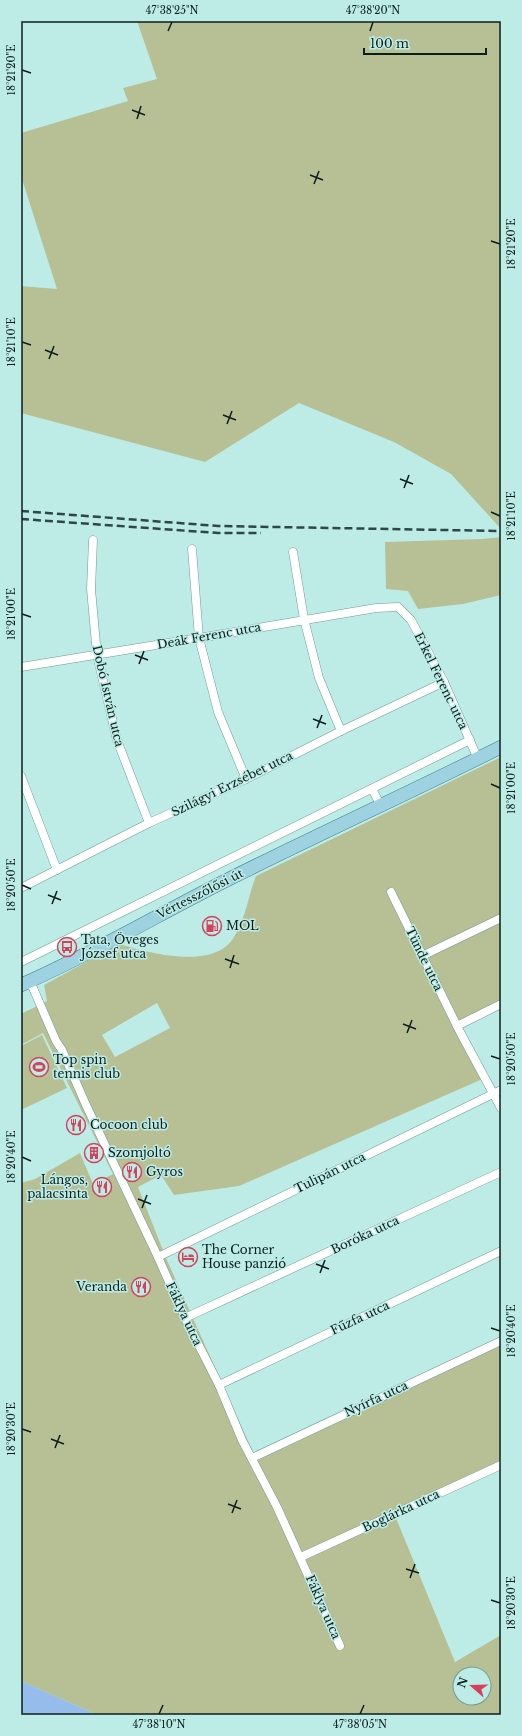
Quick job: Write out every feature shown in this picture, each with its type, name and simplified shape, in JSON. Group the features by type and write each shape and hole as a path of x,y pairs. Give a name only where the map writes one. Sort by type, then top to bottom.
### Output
{"main road":[{"name":"Vértesszőlősi út","path":"26,983 110,942 144,922 229,879 501,747"}],"street":[{"name":"Dobó István utca","path":"93,540 91,589 97,655 117,740 149,823"},
{"path":"192,549 199,638 218,712 246,779"},
{"path":"293,552 304,619 318,678 341,731"},
{"name":"Deák Ferenc utca","path":"21,667 304,619 376,608 398,607"},
{"name":"Erkel Ferenc utca","path":"398,607 411,620 444,682 478,759"},
{"name":"Szilágyi Erzsébet utca","path":"21,888 149,823 246,779 341,731 444,682"},
{"name":"Vértesszőlősi út","path":"21,962 470,740"},
{"path":"21,776 57,870"},
{"path":"372,789 381,806"},
{"name":"Tünde utca","path":"391,892 457,1026 498,1092 501,1108"},
{"path":"422,956 501,918"},
{"name":"Fáklya utca","path":"26,983 62,1050 185,1318 219,1385 252,1458 301,1558 340,1646"},
{"path":"457,1026 501,1004"},
{"name":"Tulipán utca","path":"158,1257 498,1092"},
{"name":"Boróka utca","path":"185,1318 501,1172"},
{"name":"Fűzfa utca","path":"219,1385 501,1251"},
{"name":"Nyírfa utca","path":"252,1458 501,1341"},
{"name":"Boglárka utca","path":"301,1558 501,1465"}],"green space":[{"path":"137,21 501,21 501,529 451,474 394,442 299,403 205,462 21,413 21,286 57,289 21,176 21,133 128,101 123,88 157,79"},
{"path":"501,537 501,595 463,604 418,609 408,591 386,589 385,542"},
{"path":"501,757 501,1002 459,1021 487,1077 239,1186 174,1195 161,1175 138,1187 166,1258 256,1459 501,1341 501,1469 396,1518 455,1662 501,1635 501,1715 97,1715 21,1681 21,1183 35,1179 80,1153 93,1184 113,1174 43,1033 21,1045 21,1014 47,1001 44,985 119,944 163,955 180,957 197,957 212,954 225,947 238,930 256,876","holes":["157,1003 170,1028 115,1057 102,1035"]},
{"name":"Top spin tennis club","path":"42,1035 67,1088 21,1110 21,1046"}],"water":[{"path":"21,1681 97,1715 21,1715"}],"railway":[{"path":"21,511 218,526 501,531"},
{"path":"21,519 218,533 261,533"}],"place":[{"name":"MOL","path":"212,926"},
{"name":"Tata, Öveges József utca","path":"67,947"},
{"name":"Top spin tennis club","path":"39,1067"},
{"name":"Cocoon club","path":"76,1125"},
{"name":"Szomjoltó","path":"94,1153"},
{"name":"Gyros","path":"132,1172"},
{"name":"Lángos, palacsinta","path":"102,1187"},
{"name":"The Corner House panzió","path":"188,1257"},
{"name":"Veranda","path":"141,1287"}]}
